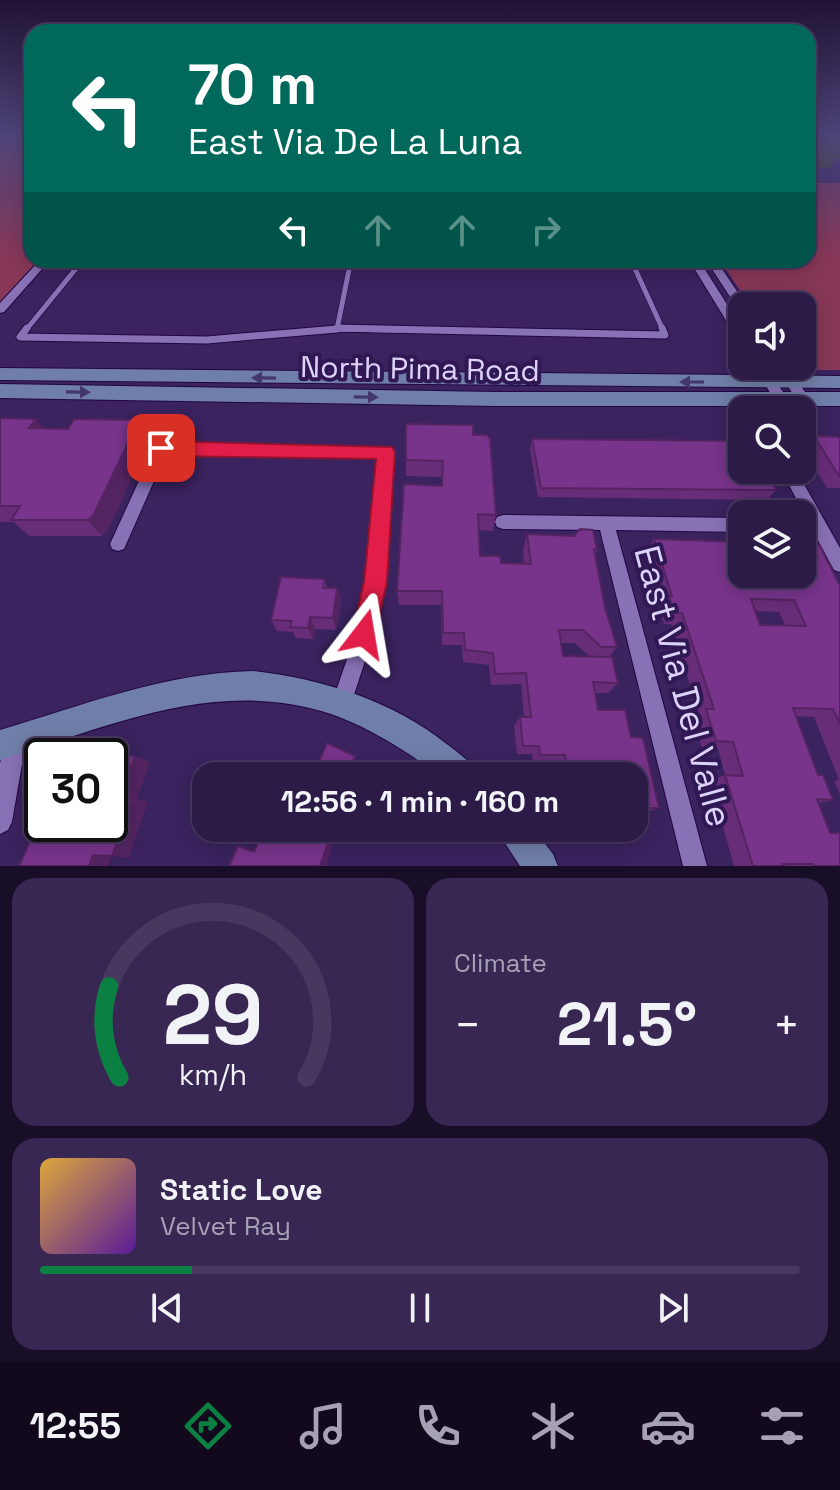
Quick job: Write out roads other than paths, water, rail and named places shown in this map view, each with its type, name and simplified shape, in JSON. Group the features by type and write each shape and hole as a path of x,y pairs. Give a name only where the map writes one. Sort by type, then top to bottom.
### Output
{"main road":[{"name":"North Pima Road","path":"0,374 728,379"},
{"name":"North Pima Road","path":"0,391 495,399 763,380"},
{"name":"North Pima Road","path":"778,380 803,399 840,399"},
{"name":"North Pima Road","path":"798,380 840,382"},
{"path":"8,743 150,699 214,686 256,685 292,690 342,703 402,729 446,762"},
{"path":"523,842 541,866"}],"street":[{"path":"0,310 38,268"},
{"path":"699,268 728,315"},
{"path":"716,268 732,292"},
{"path":"118,544 161,448 386,452 372,612 342,703"},
{"path":"503,522 728,525"},
{"name":"East Via Del Valle","path":"606,523 695,866"},
{"path":"816,534 840,564"},
{"path":"0,822 8,743"}],"lane":[{"path":"76,268 20,337 207,340 337,329 665,335 635,268"},
{"path":"337,329 349,268"}]}
